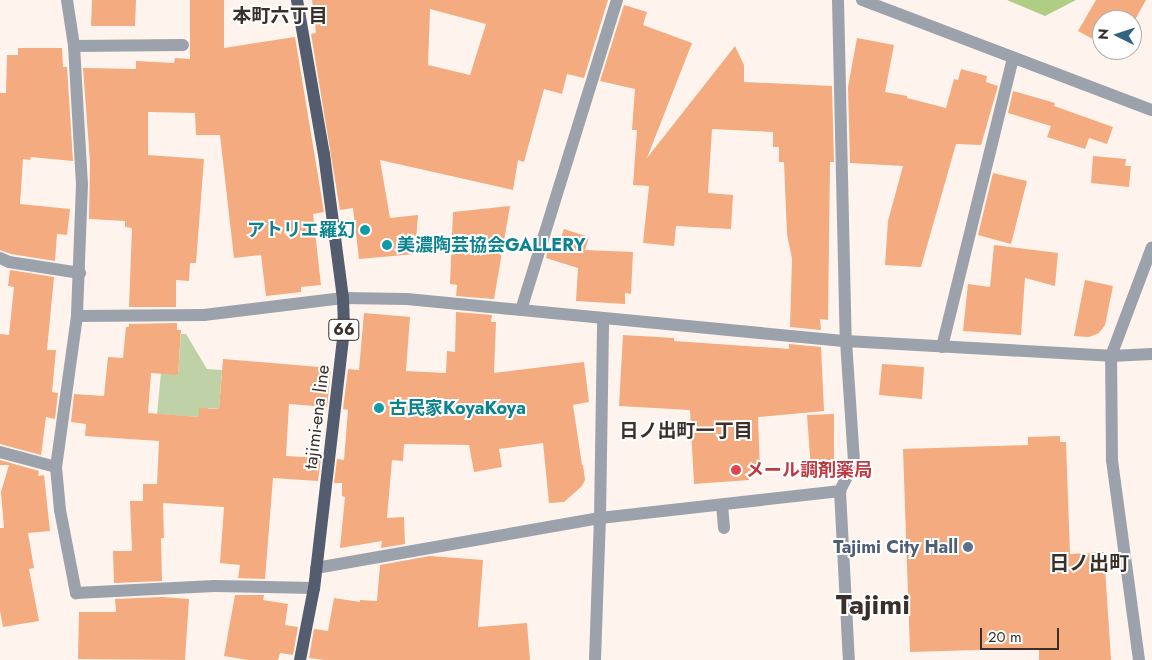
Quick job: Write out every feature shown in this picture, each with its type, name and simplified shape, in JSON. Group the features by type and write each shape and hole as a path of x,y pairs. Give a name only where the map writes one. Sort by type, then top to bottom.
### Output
{"main road":[{"name":"tajimi-ena line","path":"297,0 324,154 343,298 344,330 314,588 300,660"}],"street":[{"path":"67,0 74,46 82,184 80,273 77,316 56,467 60,510 76,593 214,586 314,588"},
{"path":"521,310 617,0"},
{"path":"838,0 846,341 854,463 840,491 849,660"},
{"path":"862,0 1152,110"},
{"path":"74,46 183,44"},
{"path":"942,347 1013,58"},
{"path":"1139,660 1112,461 1111,356 1152,246"},
{"path":"0,258 9,262 80,273"},
{"path":"77,316 204,315 343,298 407,300 846,341 1111,356 1152,354"},
{"path":"595,660 600,518 603,318"},
{"path":"0,452 56,467"},
{"path":"316,568 600,518 840,491"},
{"path":"722,505 724,528"}],"green space":[{"path":"1007,0 1076,0 1045,16"},
{"path":"181,334 186,334 207,369 222,370 219,409 208,408 207,413 199,413 199,417 157,414 161,373 178,374"}],"building":[{"path":"92,0 136,0 135,26 91,26"},
{"path":"190,0 224,0 224,48 295,37 324,212 313,214 321,285 301,287 301,292 266,296 261,255 234,258 220,135 196,135 195,113 148,112 148,155 204,159 196,263 190,263 189,281 176,280 176,307 129,307 132,228 125,227 125,221 89,219 90,162 83,68 136,69 136,61 174,63 175,58 190,59"},
{"path":"312,0 608,0 584,78 567,74 562,94 544,89 524,162 518,160 513,190 380,160 390,218 418,215 415,254 359,259 353,208 340,210 311,34 316,33","holes":["430,9 486,24 470,75 428,65"]},
{"path":"1096,0 1146,0 1140,10 1092,10 1092,39 1078,31"},
{"path":"624,5 647,12 643,25 692,43 647,158 735,46 744,65 744,82 832,86 834,162 830,162 828,320 820,319 821,330 790,327 792,259 787,234 784,162 779,162 779,147 773,147 773,132 712,129 708,193 733,195 731,229 676,226 674,246 643,243 649,186 633,185 637,130 632,130 635,89 600,81"},
{"path":"857,38 894,45 885,92 907,96 907,98 946,108 954,79 958,80 961,69 987,76 986,82 998,86 981,145 956,144 921,267 885,265 888,221 903,166 850,163 848,87"},
{"path":"18,48 62,48 63,67 67,67 73,161 31,157 30,160 23,159 20,204 70,209 67,235 57,234 55,261 11,254 0,250 0,93 6,93 7,55 18,55"},
{"path":"1013,91 1055,103 1054,106 1113,127 1107,144 1089,138 1085,149 1047,137 1051,126 1008,113"},
{"path":"1093,156 1126,159 1125,166 1131,166 1129,187 1091,183"},
{"path":"993,173 1027,181 1011,244 978,235"},
{"path":"510,206 494,299 456,296 457,285 450,284 453,212"},
{"path":"564,229 589,237 585,250 633,252 631,294 625,293 625,304 576,301 578,268 546,258 548,249 557,249"},
{"path":"994,245 1058,253 1055,286 1025,278 1021,335 963,331 968,284 990,287"},
{"path":"10,270 54,277 47,350 56,350 52,392 58,393 55,419 46,417 41,455 0,444 0,334 9,335 14,287 8,286"},
{"path":"1085,280 1113,286 1105,325 1099,333 1089,337 1074,336"},
{"path":"456,312 492,315 491,322 496,322 494,373 584,362 589,402 573,405 585,480 582,486 564,502 549,503 543,443 499,449 502,467 474,472 469,445 404,444 403,461 392,460 387,518 404,517 405,544 381,548 382,541 340,548 345,497 342,496 342,483 334,483 337,459 344,460 348,410 343,409 348,369 359,370 364,313 410,317 406,371 446,373 447,351 455,352"},
{"path":"177,323 177,330 181,330 178,375 151,373 148,413 199,417 199,408 219,409 223,359 331,368 327,407 289,404 286,456 321,458 318,481 273,478 265,579 238,578 240,565 220,563 224,507 163,503 164,538 161,538 162,581 114,583 113,551 132,551 130,501 143,501 143,484 157,484 159,441 85,436 86,424 71,422 74,394 104,396 108,357 123,358 126,327 129,327 129,324"},
{"path":"623,335 674,338 674,341 789,349 789,344 821,347 824,411 758,417 760,470 748,471 749,480 694,484 690,410 619,406"},
{"path":"882,364 924,367 922,399 879,395"},
{"path":"834,414 834,461 826,470 811,470 807,415"},
{"path":"1060,436 1060,442 1066,442 1070,554 1104,552 1111,660 1039,660 1039,648 910,652 903,449 1028,445 1028,437"},
{"path":"0,460 39,471 38,476 44,475 50,531 28,533 34,568 29,569 39,621 3,627 0,611 0,528 4,528 1,492 9,465 0,465"},
{"path":"430,556 483,560 478,627 527,623 530,660 325,660 309,658 314,629 328,631 334,598 360,602 360,600 377,601 380,565"},
{"path":"235,595 264,595 263,600 288,604 285,625 298,627 293,655 280,653 278,660 248,660 224,656"},
{"path":"162,597 189,599 185,660 78,659 79,612 116,612 115,599"}],"place":[{"name":"アトリエ羅幻","path":"365,230"},
{"name":"美濃陶芸協会GALLERY","path":"387,245"},
{"name":"古民家KoyaKoya","path":"379,408"},
{"name":"メール調剤薬局","path":"736,470"},
{"name":"Tajimi City Hall","path":"968,547"}],"district":[{"name":"本町六丁目","path":"280,16"},
{"name":"日ノ出町一丁目","path":"686,431"},
{"name":"日ノ出町","path":"1089,563"},
{"name":"Tajimi","path":"873,605"}]}
